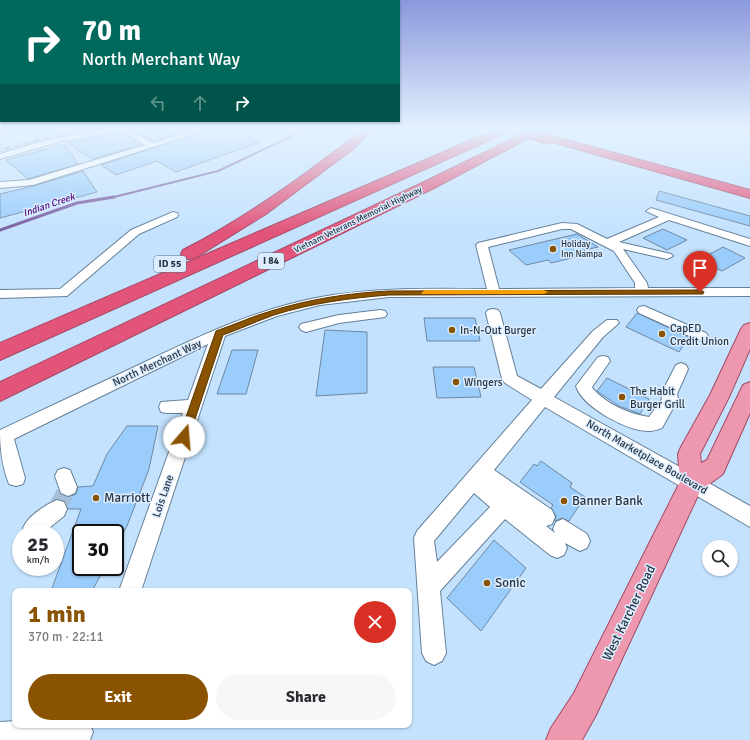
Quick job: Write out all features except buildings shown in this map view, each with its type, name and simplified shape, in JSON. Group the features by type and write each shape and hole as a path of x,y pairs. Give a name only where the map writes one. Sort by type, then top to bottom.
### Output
{"highway":[{"name":"ID 55","path":"0,348 164,268 227,234 281,199 326,164"},
{"path":"281,199 330,164"},
{"name":"Vietnam Veterans Memorial Highway","path":"0,352 428,164"},
{"name":"Vietnam Veterans Memorial Highway","path":"0,392 427,186 477,164"},
{"path":"648,164 750,194"}],"main road":[{"path":"750,329 719,397 689,454 692,483 715,468 750,390"},
{"name":"West Karcher Road","path":"563,740 585,704 692,483"}],"street":[{"path":"0,185 30,183 92,164"},
{"path":"651,211 667,217 681,217 750,243"},
{"path":"0,294 63,293 135,232 173,216"},
{"path":"609,244 667,217"},
{"path":"494,292 482,248 484,244 566,225 581,229 609,244 629,246 667,256"},
{"path":"609,244 609,249 631,283 642,289"},
{"name":"North Merchant Way","path":"2,437 219,333 273,313 320,301 352,296 389,293 642,289 750,292"},
{"path":"352,296 357,317"},
{"path":"644,310 702,336"},
{"name":"North Marketplace Boulevard","path":"494,313 510,379 750,517"},
{"path":"306,327 380,314"},
{"path":"434,653 424,538 598,334 612,323"},
{"name":"Lois Lane","path":"131,588 219,333"},
{"path":"603,361 583,389 592,399 628,419 647,426 652,425 670,399 669,394 681,369"},
{"path":"167,407 194,406"},
{"path":"2,437 16,478"},
{"path":"477,476 504,506 560,539 580,541"},
{"path":"477,476 544,517"},
{"path":"428,587 504,506"},
{"path":"38,524 57,509"},
{"path":"0,735 80,732"}],"waterway":[{"name":"Indian Creek","path":"114,197 218,171 234,164"},
{"name":"Indian Creek","path":"0,230 77,203 114,197"},
{"name":"Indian Creek","path":"110,198 114,197"}],"tunnel":[{"path":"57,509 68,487"}],"slow traffic":[{"path":"425,293 544,292"}],"place":[{"name":"Holiday Inn Nampa","path":"553,249"},
{"name":"In-N-Out Burger","path":"452,330"},
{"name":"CapED Credit Union","path":"662,334"},
{"name":"Wingers","path":"456,382"},
{"name":"The Habit Burger Grill","path":"622,397"},
{"name":"Marriott","path":"96,498"},
{"name":"Banner Bank","path":"564,501"},
{"name":"Sonic","path":"487,583"}],"route":[{"path":"184,437 219,333 273,313 320,301 352,296 389,293 700,292"}]}
